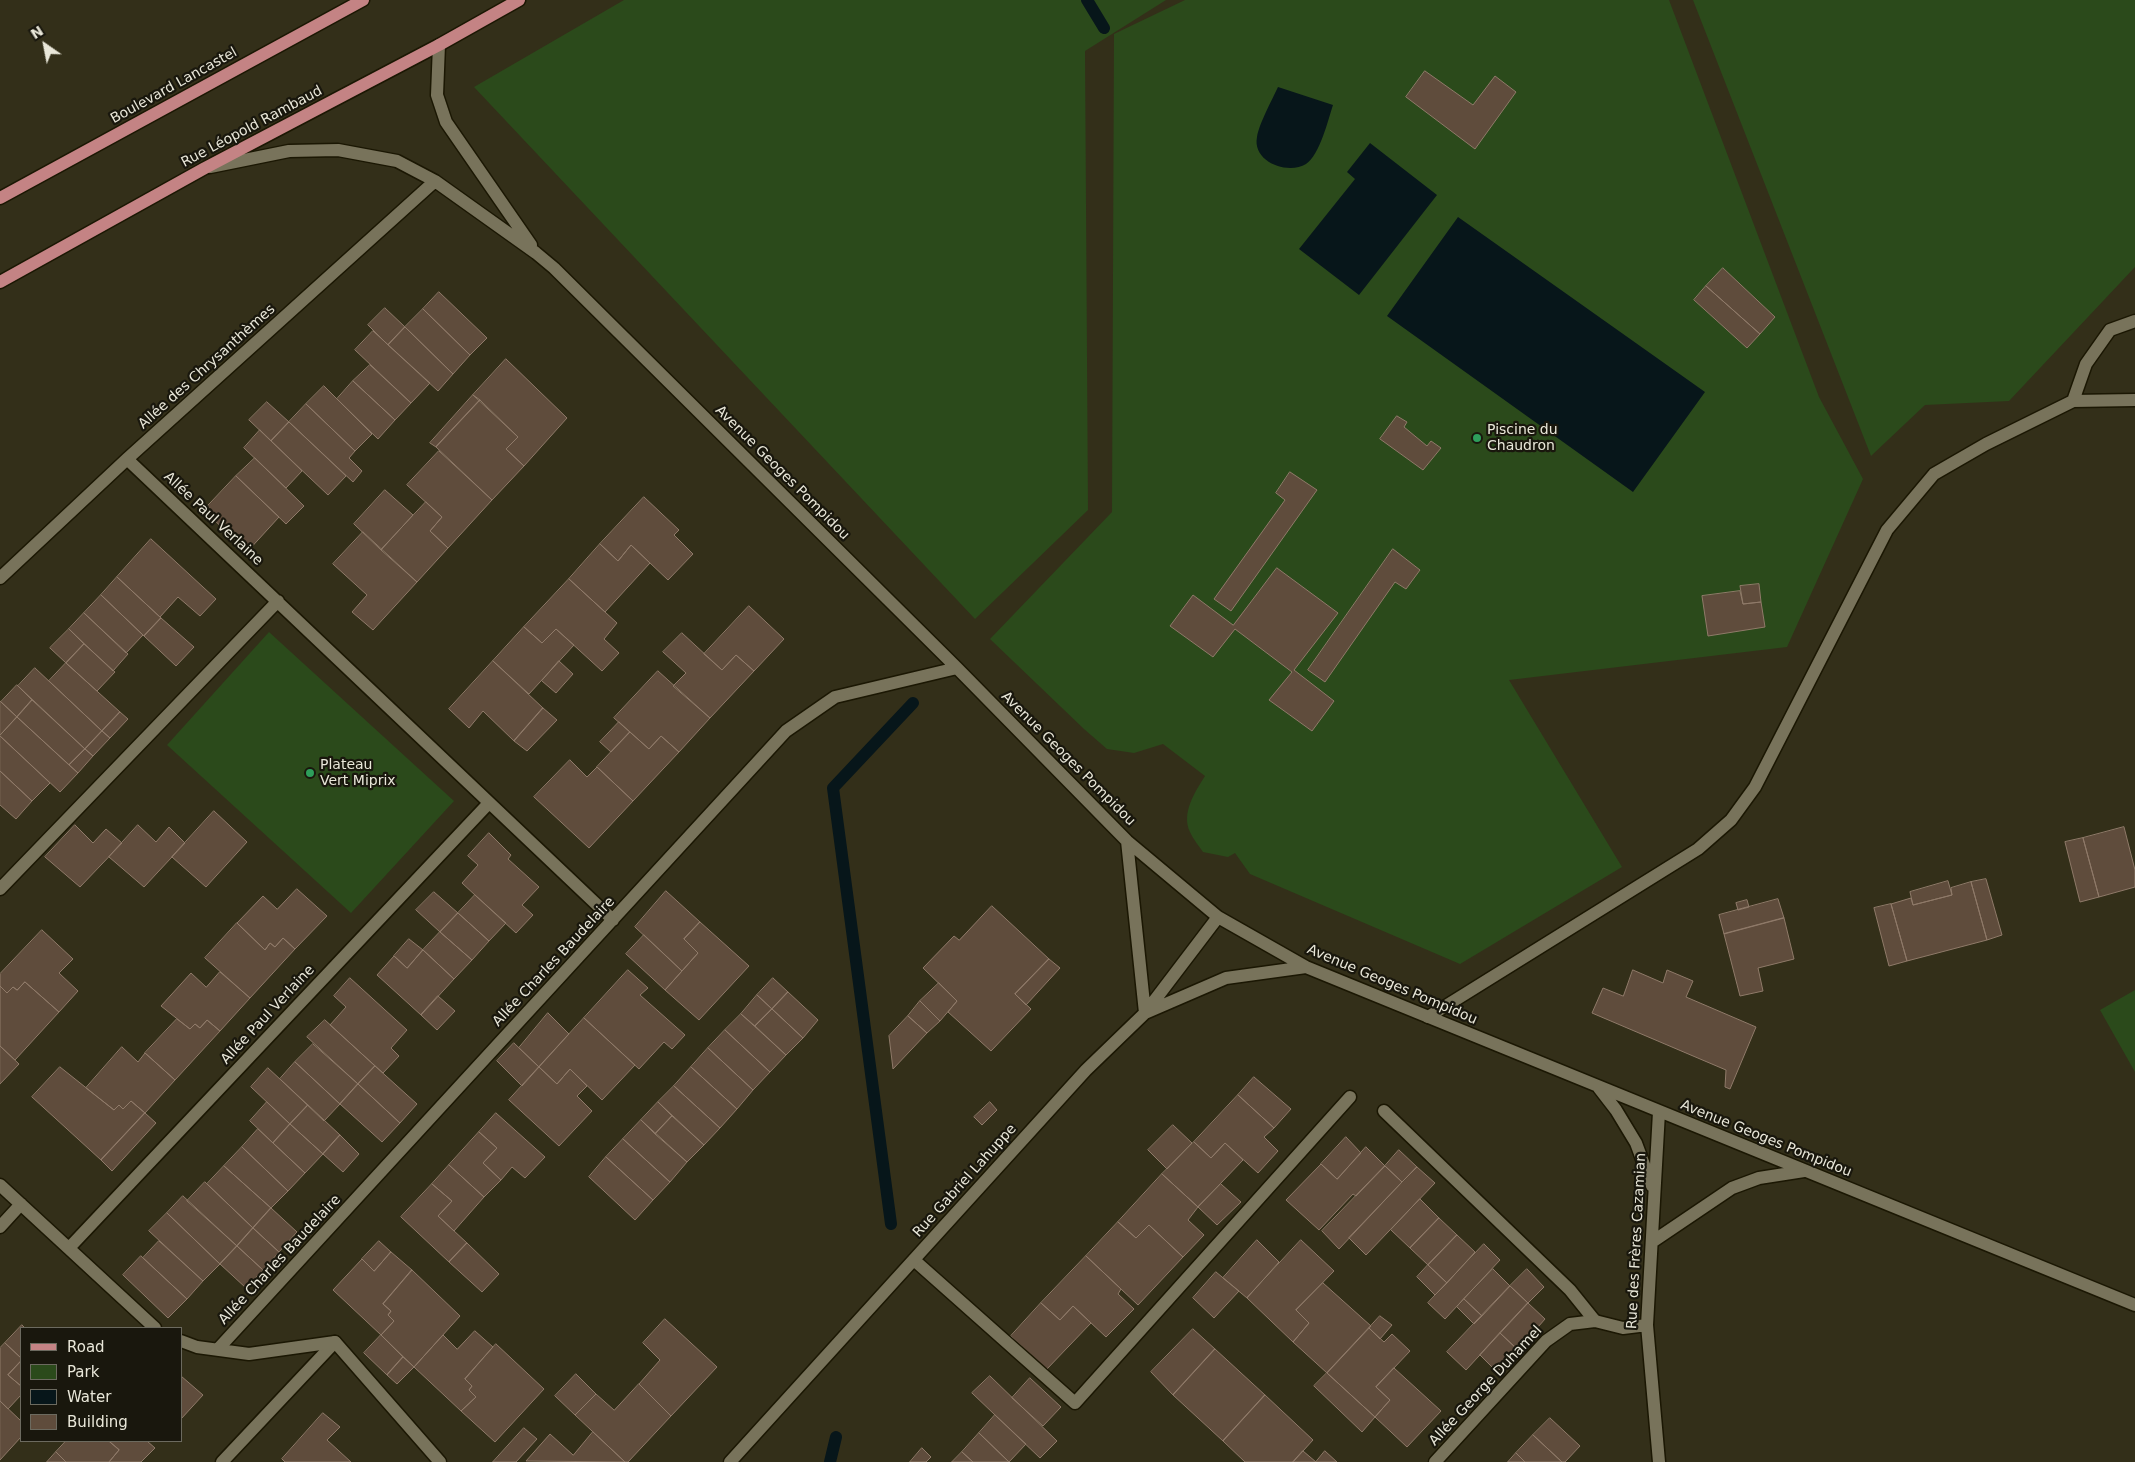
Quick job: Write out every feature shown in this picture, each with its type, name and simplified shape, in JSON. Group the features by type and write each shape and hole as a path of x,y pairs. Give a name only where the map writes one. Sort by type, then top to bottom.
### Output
{"main road":[{"name":"Boulevard Lancastel","path":"0,198 363,0"},
{"name":"Rue Léopold Rambaud","path":"0,282 205,168 439,45 519,0"}],"street":[{"name":"Avenue Geoges Pompidou","path":"439,45 437,95 446,122 536,253"},
{"name":"Avenue Geoges Pompidou","path":"205,168 289,151 338,150 397,161 436,181 536,253 561,275 957,668 1127,840 1218,917 1306,967 2135,1305"},
{"name":"Allée des Chrysanthèmes","path":"0,578 127,459 436,181"},
{"path":"2073,402 2086,364 2110,330 2135,321"},
{"path":"1428,1017 1698,850 1731,820 1755,787 1887,530 1934,474 1986,444 2073,402 2135,400"},
{"name":"Allée Paul Verlaine","path":"127,459 613,920"},
{"path":"0,889 278,601"},
{"name":"Allée Charles Baudelaire","path":"218,1349 786,731 835,697 957,668"},
{"name":"Allée Paul Verlaine","path":"69,1248 489,803"},
{"path":"1127,840 1145,1013 1226,978 1306,967"},
{"name":"Rue Gabriel Lahuppe","path":"730,1462 1086,1070 1145,1013 1218,917"},
{"path":"1598,1086 1636,1142 1654,1191"},
{"path":"914,1260 1075,1403 1350,1097"},
{"path":"1384,1111 1570,1290 1595,1321"},
{"name":"Rue des Frères Cazamian","path":"1659,1112 1646,1325 1659,1462"},
{"path":"1652,1242 1732,1188 1759,1178 1805,1170"},
{"path":"0,1184 153,1327"},
{"path":"0,1226 21,1204"},
{"name":"Allée George Duhamel","path":"1435,1462 1546,1342 1570,1324 1595,1321 1623,1328 1646,1325"},
{"path":"182,1341 197,1347 249,1354 335,1342"},
{"path":"222,1462 335,1342"},
{"path":"335,1342 440,1462"}],"green space":[{"path":"624,0 1166,0 1085,51 1088,510 975,619 474,87"},
{"name":"Piscine du Chaudron","path":"1185,0 1669,0 1819,397 1863,479 1787,647 1509,680 1622,867 1460,964 1250,874 1235,853 1228,857 1203,852 1190,832 1187,817 1190,803 1205,776 1163,744 1134,753 1107,749 990,639 1112,512 1114,34"},
{"path":"1693,0 2135,0 2135,267 2009,401 1925,405 1871,456"},
{"name":"Plateau Vert Miprix","path":"269,632 454,801 351,913 167,745"},
{"path":"2135,990 2135,1072 2100,1010"}],"water":[{"path":"1278,87 1333,105 1323,137 1315,153 1306,164 1299,167 1281,167 1273,164 1260,153 1257,146 1260,126"},
{"path":"1370,143 1437,195 1359,295 1299,249 1355,179 1347,172"},
{"name":"Piscine du Chaudron","path":"1458,217 1705,392 1633,492 1387,316"}],"building":[{"path":"1425,71 1473,105 1495,76 1516,92 1475,149 1406,97"},
{"path":"1723,268 1775,317 1760,334 1706,286"},
{"path":"1706,286 1760,334 1747,348 1694,300"},
{"path":"439,292 487,338 470,355 423,309"},
{"path":"385,308 405,327 388,345 368,325"},
{"path":"423,309 470,355 453,374 405,327"},
{"path":"405,327 453,374 438,391 388,345"},
{"path":"373,331 430,383 411,403 355,350"},
{"path":"506,359 567,418 524,466 506,449 518,437 473,395"},
{"path":"370,365 411,403 395,420 353,381"},
{"path":"353,381 395,420 378,439 337,399"},
{"path":"324,386 372,434 355,451 306,404"},
{"path":"473,395 480,400 436,447 430,443"},
{"path":"480,400 518,437 506,449 524,466 492,500 436,447"},
{"path":"267,402 289,422 271,441 249,420"},
{"path":"306,404 355,451 349,458 362,471 353,482 289,422"},
{"path":"1397,416 1407,422 1404,427 1427,446 1431,441 1441,448 1423,470 1380,439"},
{"path":"289,422 346,476 328,495 271,441"},
{"path":"260,430 302,471 286,488 244,448"},
{"path":"439,451 492,500 448,548 430,531 442,517 407,485"},
{"path":"255,458 304,506 286,524 236,476"},
{"path":"1290,472 1317,490 1231,611 1214,599 1285,500 1276,493"},
{"path":"236,476 279,517 247,552 204,510"},
{"path":"385,490 413,515 381,550 354,524"},
{"path":"644,497 679,530 674,535 693,554 668,580 631,545 618,561 600,544"},
{"path":"426,502 442,517 430,531 448,548 417,582 381,550"},
{"path":"363,532 417,582 373,630 352,612 367,595 333,564"},
{"path":"151,539 216,599 200,616 178,597 160,617 117,577"},
{"path":"600,544 618,561 631,545 650,563 605,612 569,579"},
{"path":"1393,549 1420,570 1406,589 1395,582 1325,682 1308,670"},
{"path":"1277,568 1338,613 1294,670 1334,701 1312,731 1269,700 1292,672 1235,629 1213,657 1170,626 1193,595 1233,625"},
{"path":"117,577 161,618 144,636 101,595"},
{"path":"569,579 617,623 604,639 619,653 602,671 556,629 542,643 524,627"},
{"path":"1759,584 1761,602 1743,604 1740,586"},
{"path":"1740,591 1743,604 1761,602 1765,627 1708,636 1702,596"},
{"path":"101,595 143,635 126,653 84,613"},
{"path":"749,606 784,639 754,671 736,655 722,670 704,654"},
{"path":"84,613 128,654 113,671 69,629"},
{"path":"161,618 194,647 176,666 144,636"},
{"path":"524,627 542,643 556,629 574,645 529,694 493,661"},
{"path":"69,629 84,644 66,663 50,648"},
{"path":"682,633 722,670 736,655 754,671 710,718 673,686 686,673 663,652"},
{"path":"84,644 115,672 97,691 66,663"},
{"path":"493,661 543,708 514,741 483,711 469,728 449,709"},
{"path":"559,661 573,674 556,693 542,681"},
{"path":"66,663 120,712 102,731 49,681"},
{"path":"35,668 102,731 85,749 18,686"},
{"path":"658,671 710,718 679,752 661,736 649,749 614,718"},
{"path":"17,685 32,700 17,717 1,702"},
{"path":"32,700 85,749 69,765 17,717"},
{"path":"0,701 17,717 0,735"},
{"path":"543,708 557,720 527,751 514,741"},
{"path":"120,712 128,719 110,738 102,731"},
{"path":"17,717 78,773 60,792 0,736"},
{"path":"619,722 630,732 611,752 600,742"},
{"path":"102,731 110,738 93,756 85,749"},
{"path":"630,732 649,749 661,736 679,752 633,801 597,767"},
{"path":"0,736 50,783 32,801 0,771"},
{"path":"85,749 93,756 78,773 69,765"},
{"path":"570,760 587,777 597,767 633,801 589,848 534,797"},
{"path":"0,771 32,801 16,819 0,805"},
{"path":"214,811 247,842 206,887 172,857"},
{"path":"75,825 93,843 106,829 122,843 80,887 45,857"},
{"path":"138,825 156,842 169,827 185,843 144,887 109,857"},
{"path":"2124,827 2135,870 2135,887 2099,897 2083,838"},
{"path":"489,833 511,855 508,859 539,887 522,905 533,915 516,933 462,883 478,865 468,856"},
{"path":"2083,838 2099,897 2080,902 2065,842"},
{"path":"1986,879 2002,935 1987,940 1971,882"},
{"path":"1948,881 1952,895 1913,905 1910,892"},
{"path":"1971,882 1987,940 1907,961 1891,904 1911,898 1913,905 1952,895 1951,888"},
{"path":"297,889 327,916 295,949 283,938 275,947 270,943 265,950 237,923 263,896 277,909"},
{"path":"666,891 700,922 684,939 698,953 682,971 635,927"},
{"path":"434,892 458,913 440,932 416,910"},
{"path":"475,895 506,923 489,941 458,913"},
{"path":"1778,899 1784,918 1724,934 1719,915"},
{"path":"1747,900 1749,907 1738,910 1736,903"},
{"path":"1891,904 1907,961 1889,966 1874,908"},
{"path":"992,906 1049,959 1015,994 1031,1009 991,1051 948,1012 957,1001 923,968 954,936 959,940"},
{"path":"458,913 489,941 472,960 440,932"},
{"path":"1784,918 1794,959 1758,968 1763,991 1740,996 1724,934"},
{"path":"700,922 749,966 699,1020 665,990 698,953 684,939"},
{"path":"237,923 265,950 270,943 275,947 283,938 295,949 250,998 205,958"},
{"path":"42,930 73,959 59,973 78,991 59,1012 25,982 17,990 13,987 7,993 0,986 0,974"},
{"path":"440,932 472,960 454,979 423,950"},
{"path":"644,935 682,971 665,990 626,954"},
{"path":"409,939 423,950 407,968 394,956"},
{"path":"423,950 454,979 421,1015 377,975 394,956 407,968"},
{"path":"1049,959 1060,968 1026,1005 1015,994"},
{"path":"628,970 648,988 640,995 685,1035 672,1049 664,1042 639,1069 584,1018"},
{"path":"1633,970 1663,983 1667,970 1693,981 1686,997 1756,1027 1730,1089 1725,1087 1726,1070 1592,1013 1603,988 1623,996"},
{"path":"220,972 250,998 220,1031 207,1020 200,1028 195,1024 190,1029 161,1006 191,973 206,987"},
{"path":"350,978 407,1030 391,1048 399,1056 383,1073 330,1025 346,1007 334,996"},
{"path":"773,978 788,992 772,1009 757,995"},
{"path":"25,982 59,1012 15,1060 0,1046 0,986 7,993 13,987 17,990"},
{"path":"939,983 957,1001 940,1021 920,1001"},
{"path":"788,992 818,1020 803,1038 772,1009"},
{"path":"757,995 772,1009 755,1026 741,1014"},
{"path":"438,996 455,1011 437,1030 421,1015"},
{"path":"920,1001 940,1021 927,1033 908,1016"},
{"path":"772,1009 803,1038 786,1055 755,1026"},
{"path":"548,1013 569,1034 539,1067 519,1048"},
{"path":"741,1014 786,1055 770,1072 725,1030"},
{"path":"908,1016 927,1033 893,1069 889,1036"},
{"path":"584,1018 635,1065 602,1100 570,1069 557,1084 539,1067"},
{"path":"177,1019 190,1029 195,1024 200,1028 207,1020 220,1031 175,1080 145,1053"},
{"path":"325,1020 375,1066 358,1084 307,1037"},
{"path":"725,1030 770,1072 753,1090 708,1048"},
{"path":"514,1043 539,1067 522,1086 497,1061"},
{"path":"313,1044 358,1084 340,1104 295,1062"},
{"path":"0,1046 19,1064 0,1084"},
{"path":"122,1047 138,1062 145,1053 175,1080 145,1113 131,1101 123,1109 119,1105 114,1110 86,1088"},
{"path":"708,1048 753,1090 737,1109 691,1067"},
{"path":"295,1062 340,1104 324,1121 280,1079"},
{"path":"375,1066 417,1104 400,1123 358,1084"},
{"path":"60,1067 114,1110 119,1105 123,1109 131,1101 145,1113 101,1160 32,1097"},
{"path":"539,1067 557,1084 570,1069 587,1086 577,1096 592,1111 559,1146 509,1100"},
{"path":"691,1067 737,1109 720,1128 674,1086"},
{"path":"268,1068 308,1105 290,1124 251,1087"},
{"path":"1254,1077 1291,1109 1274,1128 1238,1095"},
{"path":"358,1084 400,1123 382,1142 340,1104"},
{"path":"674,1086 720,1128 704,1145 658,1102"},
{"path":"1238,1095 1274,1128 1264,1137 1278,1151 1258,1173 1225,1143 1211,1158 1194,1142"},
{"path":"267,1102 290,1124 273,1143 250,1121"},
{"path":"658,1102 672,1116 655,1134 641,1120"},
{"path":"990,1102 997,1110 982,1125 974,1117"},
{"path":"308,1105 340,1135 323,1154 290,1124"},
{"path":"145,1113 156,1123 112,1171 101,1160"},
{"path":"496,1113 545,1157 525,1178 512,1167 501,1180 483,1163 497,1148 479,1132"},
{"path":"672,1116 704,1145 687,1162 655,1134"},
{"path":"641,1120 687,1162 670,1182 623,1139"},
{"path":"290,1124 323,1154 305,1173 273,1143"},
{"path":"1173,1125 1192,1143 1167,1169 1148,1150"},
{"path":"258,1129 305,1173 288,1191 242,1147"},
{"path":"479,1132 497,1148 483,1163 501,1180 484,1197 449,1165"},
{"path":"340,1135 359,1154 343,1172 323,1154"},
{"path":"1346,1137 1361,1153 1337,1179 1321,1164"},
{"path":"623,1139 670,1182 653,1200 606,1157"},
{"path":"1194,1142 1211,1158 1225,1143 1243,1160 1198,1207 1162,1174"},
{"path":"242,1147 288,1191 271,1208 224,1166"},
{"path":"1366,1147 1385,1166 1356,1196 1353,1194 1319,1230 1286,1200 1321,1164 1337,1179"},
{"path":"1399,1150 1417,1167 1402,1182 1385,1166"},
{"path":"606,1157 653,1200 635,1220 589,1177"},
{"path":"449,1165 484,1197 454,1231 438,1216 452,1201 432,1184"},
{"path":"224,1166 271,1208 253,1228 207,1184"},
{"path":"1385,1166 1402,1182 1339,1249 1322,1231"},
{"path":"1417,1167 1435,1183 1366,1255 1349,1238"},
{"path":"1162,1174 1198,1207 1188,1220 1204,1235 1183,1257 1149,1225 1136,1238 1118,1222"},
{"path":"205,1182 253,1228 237,1246 187,1201"},
{"path":"432,1184 452,1201 438,1216 467,1243 449,1262 401,1217"},
{"path":"1221,1184 1241,1202 1217,1225 1198,1207"},
{"path":"183,1196 237,1246 220,1264 167,1213"},
{"path":"1420,1199 1439,1218 1410,1248 1391,1230"},
{"path":"271,1208 297,1232 279,1252 253,1228"},
{"path":"167,1213 220,1264 203,1281 149,1231"},
{"path":"1439,1218 1457,1235 1428,1265 1410,1248"},
{"path":"1118,1222 1136,1238 1149,1225 1183,1257 1138,1305 1086,1256"},
{"path":"253,1228 279,1252 263,1270 237,1246"},
{"path":"1457,1235 1475,1252 1447,1283 1428,1265"},
{"path":"1257,1240 1279,1262 1247,1298 1223,1278"},
{"path":"1301,1240 1334,1271 1296,1310 1309,1323 1293,1342 1247,1298"},
{"path":"159,1241 203,1281 187,1299 143,1258"},
{"path":"379,1241 391,1252 374,1271 362,1259"},
{"path":"467,1243 499,1274 482,1292 449,1262"},
{"path":"1484,1244 1500,1260 1445,1319 1428,1303"},
{"path":"237,1246 263,1270 246,1288 220,1264"},
{"path":"391,1252 412,1270 383,1304 391,1311 388,1315 394,1321 381,1335 333,1290 362,1259 374,1271"},
{"path":"141,1256 187,1299 168,1318 123,1275"},
{"path":"1086,1256 1121,1289 1118,1294 1134,1309 1106,1337 1073,1306 1060,1320 1041,1303"},
{"path":"1428,1265 1447,1283 1435,1295 1417,1277"},
{"path":"1493,1269 1510,1286 1482,1316 1464,1299"},
{"path":"1527,1269 1544,1287 1528,1303 1510,1286"},
{"path":"412,1270 460,1316 414,1367 381,1335 394,1321 388,1315 391,1311 383,1304"},
{"path":"1216,1272 1239,1291 1214,1318 1193,1298"},
{"path":"1323,1283 1371,1326 1327,1373 1293,1342 1309,1323 1296,1310"},
{"path":"1510,1286 1528,1303 1466,1370 1447,1352"},
{"path":"1464,1299 1482,1316 1474,1324 1457,1307"},
{"path":"1041,1303 1060,1320 1073,1306 1091,1323 1046,1370 1011,1336"},
{"path":"1528,1303 1545,1319 1518,1350 1500,1333"},
{"path":"1380,1316 1392,1325 1380,1339 1369,1328"},
{"path":"665,1319 717,1367 671,1416 639,1384 660,1360 643,1343"},
{"path":"20,1327 20,1357 5,1343"},
{"path":"1369,1328 1384,1342 1392,1334 1410,1351 1376,1387 1390,1400 1375,1417 1327,1373"},
{"path":"1193,1329 1215,1349 1173,1395 1151,1372"},
{"path":"475,1331 493,1347 465,1379 472,1386 469,1390 476,1397 461,1411 414,1367 443,1335 457,1349"},
{"path":"1500,1333 1518,1350 1497,1372 1480,1355"},
{"path":"381,1335 403,1357 387,1375 364,1353"},
{"path":"5,1343 20,1357 20,1362 8,1375 20,1385 20,1396 8,1409 0,1401 0,1348"},
{"path":"496,1344 544,1389 495,1442 461,1411 476,1397 469,1390 472,1386 465,1379"},
{"path":"1215,1349 1265,1395 1223,1441 1173,1395"},
{"path":"403,1357 414,1367 397,1384 387,1375"},
{"path":"20,1362 20,1385 8,1375"},
{"path":"1394,1368 1441,1411 1407,1447 1375,1417 1390,1400 1376,1387"},
{"path":"1327,1373 1375,1417 1362,1432 1314,1386"},
{"path":"576,1374 596,1394 575,1415 555,1396"},
{"path":"990,1376 1057,1441 1040,1458 972,1393"},
{"path":"182,1377 203,1395 182,1418"},
{"path":"1030,1378 1061,1407 1043,1426 1012,1398"},
{"path":"639,1384 671,1416 628,1462 625,1462 575,1415 596,1394 614,1410"},
{"path":"1265,1395 1313,1440 1293,1462 1245,1462 1223,1441"},
{"path":"0,1401 20,1420 20,1438 0,1460"},
{"path":"323,1413 340,1427 327,1440 351,1462 285,1462 282,1459"},
{"path":"995,1415 1026,1444 1009,1462 979,1433"},
{"path":"1550,1418 1580,1446 1565,1462 1562,1462 1533,1435"},
{"path":"524,1428 537,1439 516,1462 493,1462"},
{"path":"593,1432 625,1462 526,1461 550,1434 573,1455"},
{"path":"979,1433 1009,1462 973,1462 962,1452"},
{"path":"1533,1435 1562,1462 1525,1462 1516,1453"},
{"path":"65,1442 110,1442 119,1450 109,1462 66,1462 56,1452"},
{"path":"110,1442 148,1442 155,1448 141,1462 109,1462 119,1450"},
{"path":"922,1448 931,1457 926,1462 910,1462"},
{"path":"1303,1451 1316,1462 1293,1462"},
{"path":"1325,1451 1337,1462 1316,1462"},
{"path":"56,1452 66,1462 47,1462"},
{"path":"962,1452 973,1462 952,1462"},
{"path":"1516,1453 1525,1462 1508,1462"}],"waterway":[{"path":"1087,0 1104,28"},
{"path":"891,1224 833,788 913,703"},
{"path":"830,1462 836,1437"}],"place":[{"name":"Piscine du Chaudron","path":"1477,438"},
{"name":"Plateau Vert Miprix","path":"310,773"}]}
